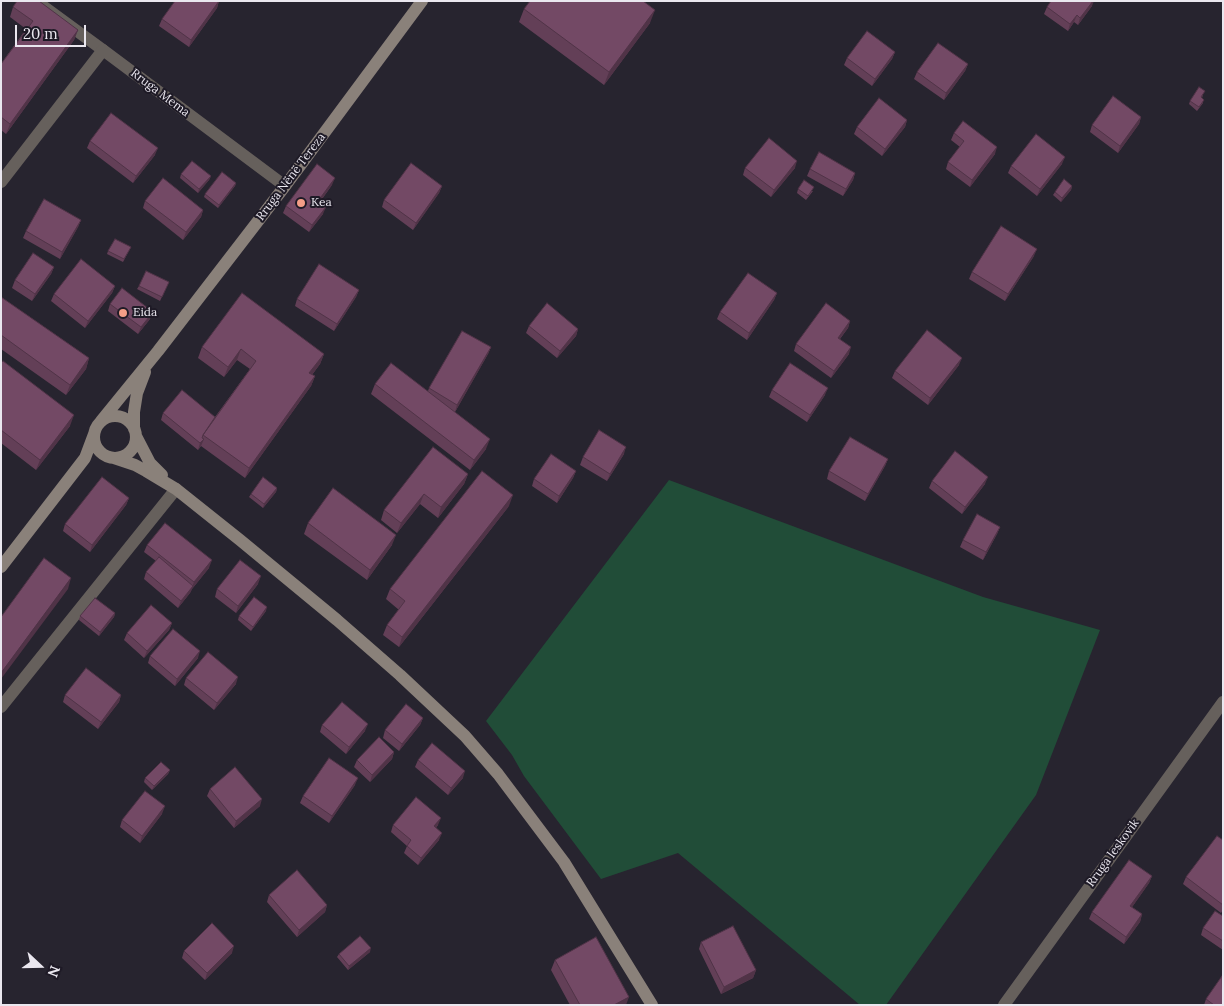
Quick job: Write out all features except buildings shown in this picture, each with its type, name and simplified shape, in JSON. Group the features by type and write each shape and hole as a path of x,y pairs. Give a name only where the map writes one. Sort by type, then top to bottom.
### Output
{"main road":[{"name":"Rruga Nënë Tereza","path":"1,567 85,458 96,427 158,351 285,186 422,1"},
{"name":"Rruga Nënë Tereza","path":"111,457 121,457 128,454 132,449 135,442 134,412 137,393 144,374 158,351"},
{"path":"101,422 106,418 120,416 131,423 150,463 176,489 337,620 400,675 465,736 498,774 564,862 652,1005"},
{"path":"94,434 94,441 101,453 146,471 176,489"},
{"path":"85,458 111,457"}],"street":[{"name":"Rruga Mema","path":"36,1 285,186"},
{"path":"1,182 103,50"},
{"path":"1,708 176,489"},
{"name":"Rruga leskovik","path":"1004,1005 1223,702"}],"green space":[{"path":"669,480 983,597 1100,630 1036,795 886,1005 860,1005 678,853 601,879 524,776 512,755 486,721"}],"place":[{"name":"Kea","path":"301,203"},
{"name":"Eida","path":"123,313"}]}
